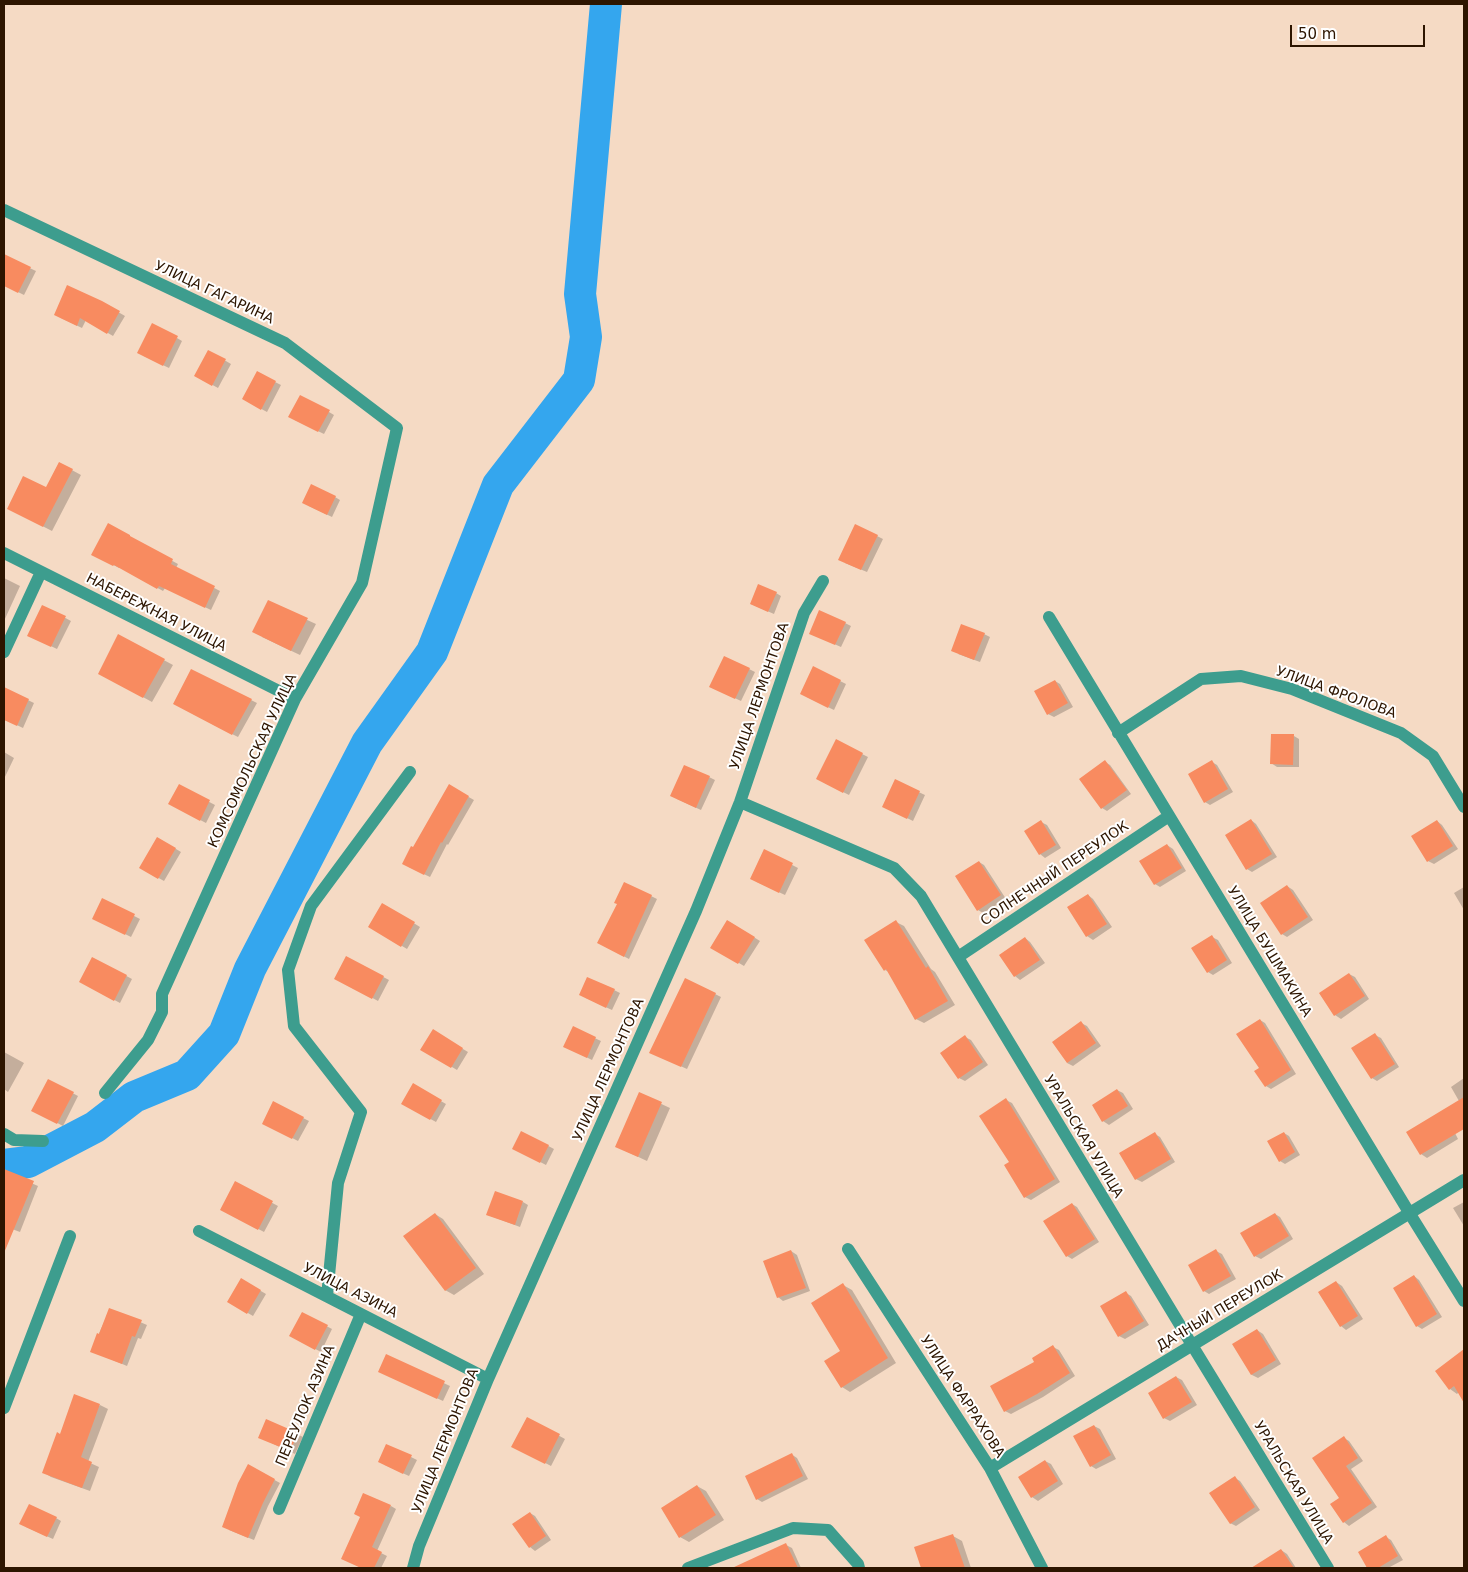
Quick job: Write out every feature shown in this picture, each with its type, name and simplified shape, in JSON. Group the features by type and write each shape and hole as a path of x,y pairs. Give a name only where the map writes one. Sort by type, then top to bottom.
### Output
{"street":[{"name":"УЛИЦА ГАГАРИНА","path":"4,210 285,342 397,428"},
{"name":"КОМСОМОЛЬСКАЯ УЛИЦА","path":"105,1093 148,1040 162,1012 162,994 295,699 362,583 397,428"},
{"name":"НАБЕРЕЖНАЯ УЛИЦА","path":"4,553 295,699"},
{"path":"4,652 41,572"},
{"name":"УЛИЦА ЛЕРМОНТОВА","path":"413,1568 419,1546 488,1379 696,911 740,802 804,613 823,581"},
{"name":"УЛИЦА БУШМАКИНА","path":"1048,618 1464,1301"},
{"name":"УЛИЦА ФРОЛОВА","path":"1118,733 1202,679 1241,676 1292,689 1401,733 1433,756 1464,807"},
{"path":"327,1296 338,1183 361,1112 294,1026 288,970 311,906 410,772"},
{"name":"УРАЛЬСКАЯ УЛИЦА","path":"740,802 894,868 921,896 1328,1568"},
{"name":"СОЛНЕЧНЫЙ ПЕРЕУЛОК","path":"958,957 1169,816"},
{"path":"4,1134 14,1140 43,1141"},
{"name":"ДАЧНЫЙ ПЕРЕУЛОК","path":"990,1468 1464,1180"},
{"name":"УЛИЦА АЗИНА","path":"199,1230 488,1379"},
{"path":"4,1408 70,1236"},
{"name":"УЛИЦА ФАРРАХОВА","path":"848,1249 990,1468 1042,1568"},
{"name":"ПЕРЕУЛОК АЗИНА","path":"279,1509 361,1314"},
{"path":"688,1568 793,1528 828,1530 858,1564 859,1568"}],"building":[{"path":"4,254 31,267 18,293 4,286"},
{"path":"67,285 120,311 107,334 80,318 77,326 54,315"},
{"path":"152,323 178,336 163,366 137,353"},
{"path":"208,350 226,359 212,386 194,376"},
{"path":"257,371 276,381 261,410 242,399"},
{"path":"300,395 330,410 318,432 288,417"},
{"path":"59,462 73,469 43,527 7,509 23,476 46,487"},
{"path":"311,484 336,496 327,515 302,503"},
{"path":"108,523 173,559 171,564 215,586 205,608 159,586 157,589 114,565 91,555"},
{"path":"855,524 878,535 861,570 838,560"},
{"path":"758,584 777,592 768,612 750,604"},
{"path":"268,600 308,618 291,651 252,632"},
{"path":"42,605 66,616 51,647 27,636"},
{"path":"819,610 846,622 835,645 809,634"},
{"path":"961,624 985,633 974,660 951,651"},
{"path":"118,634 165,659 143,698 98,674"},
{"path":"724,656 750,668 735,699 709,687"},
{"path":"813,666 841,680 828,708 800,694"},
{"path":"191,669 252,699 232,735 173,704"},
{"path":"1055,680 1068,703 1047,715 1034,691"},
{"path":"4,687 29,699 17,726 4,720"},
{"path":"1271,734 1294,734 1293,765 1270,764"},
{"path":"836,739 863,753 843,793 816,779"},
{"path":"1105,760 1127,790 1101,809 1079,779"},
{"path":"1212,760 1228,789 1204,803 1188,774"},
{"path":"684,765 710,776 696,808 670,796"},
{"path":"895,779 920,791 907,819 882,807"},
{"path":"179,784 210,800 200,821 168,804"},
{"path":"449,784 469,796 441,842 424,875 402,864"},
{"path":"1251,819 1272,854 1246,870 1225,835"},
{"path":"1041,820 1056,845 1039,855 1024,831"},
{"path":"1437,820 1453,846 1427,862 1411,836"},
{"path":"157,837 176,848 158,879 139,868"},
{"path":"1167,844 1182,868 1154,885 1139,861"},
{"path":"764,849 793,863 779,893 750,879"},
{"path":"979,861 1001,895 977,911 955,876"},
{"path":"624,882 652,895 624,957 597,943 617,904 614,903"},
{"path":"1287,885 1308,917 1281,935 1260,903"},
{"path":"1088,894 1107,924 1086,937 1067,907"},
{"path":"102,898 135,914 125,935 92,919"},
{"path":"382,903 415,922 401,947 368,927"},
{"path":"727,920 755,937 738,964 710,948"},
{"path":"896,920 926,968 928,966 948,1001 915,1020 886,969 884,971 864,940"},
{"path":"1212,935 1227,960 1207,973 1191,948"},
{"path":"1025,937 1040,960 1014,977 999,955"},
{"path":"346,956 384,976 372,999 334,979"},
{"path":"92,957 127,975 114,1001 79,982"},
{"path":"1349,973 1365,996 1334,1016 1319,993"},
{"path":"587,977 615,989 606,1008 579,995"},
{"path":"685,978 716,993 681,1067 649,1053"},
{"path":"1260,1019 1291,1070 1265,1087 1254,1071 1259,1068 1236,1034"},
{"path":"1081,1021 1096,1043 1067,1063 1052,1042"},
{"path":"573,1026 596,1037 587,1058 563,1047"},
{"path":"433,1029 463,1048 451,1068 420,1050"},
{"path":"1375,1033 1395,1064 1371,1079 1351,1048"},
{"path":"965,1035 983,1062 958,1079 940,1053"},
{"path":"48,1079 74,1092 57,1124 31,1111"},
{"path":"413,1083 442,1100 430,1120 401,1104"},
{"path":"1117,1089 1128,1106 1102,1122 1092,1105"},
{"path":"639,1092 662,1102 638,1157 615,1147"},
{"path":"1464,1097 1464,1129 1420,1155 1406,1132"},
{"path":"1006,1098 1055,1179 1024,1198 1004,1165 1009,1162 979,1116"},
{"path":"273,1101 304,1117 292,1139 262,1124"},
{"path":"521,1131 549,1145 540,1163 512,1149"},
{"path":"1155,1132 1171,1159 1135,1180 1119,1153"},
{"path":"1284,1132 1295,1152 1279,1162 1267,1141"},
{"path":"4,1169 34,1181 4,1253"},
{"path":"235,1181 273,1201 258,1230 220,1210"},
{"path":"495,1191 523,1201 515,1225 486,1215"},
{"path":"1072,1203 1095,1239 1066,1257 1043,1221"},
{"path":"435,1213 476,1268 445,1291 403,1236"},
{"path":"1275,1213 1289,1236 1254,1257 1240,1233"},
{"path":"1216,1249 1231,1276 1203,1292 1188,1265"},
{"path":"791,1250 806,1288 777,1298 763,1261"},
{"path":"1414,1275 1437,1314 1416,1327 1393,1288"},
{"path":"241,1278 261,1290 247,1314 227,1302"},
{"path":"1336,1281 1358,1316 1340,1327 1318,1292"},
{"path":"843,1283 888,1358 841,1388 824,1361 840,1351 811,1303"},
{"path":"1126,1291 1144,1321 1118,1337 1100,1306"},
{"path":"109,1308 142,1320 135,1337 132,1336 122,1364 90,1352"},
{"path":"302,1312 328,1325 315,1350 289,1336"},
{"path":"1257,1329 1276,1360 1251,1375 1232,1344"},
{"path":"1053,1345 1070,1373 1004,1412 990,1386 1034,1362 1032,1358"},
{"path":"1464,1349 1464,1403 1454,1386 1449,1390 1435,1371"},
{"path":"386,1354 445,1381 437,1399 378,1372"},
{"path":"1176,1376 1192,1402 1163,1419 1148,1393"},
{"path":"74,1394 100,1404 81,1457 92,1462 82,1488 42,1473 57,1432 60,1434"},
{"path":"527,1417 560,1434 545,1464 511,1447"},
{"path":"266,1419 298,1433 290,1451 258,1438"},
{"path":"1094,1425 1111,1455 1090,1467 1073,1436"},
{"path":"1344,1436 1358,1458 1346,1466 1372,1503 1343,1523 1330,1504 1339,1498 1312,1458"},
{"path":"386,1444 412,1455 403,1474 378,1462"},
{"path":"792,1453 803,1476 756,1500 745,1476"},
{"path":"1045,1460 1058,1481 1031,1498 1018,1477"},
{"path":"248,1464 275,1479 248,1538 222,1527 238,1483"},
{"path":"1235,1476 1255,1507 1230,1524 1209,1493"},
{"path":"697,1485 716,1515 679,1538 661,1508"},
{"path":"363,1493 391,1505 372,1547 382,1552 374,1568 361,1568 341,1559 360,1517 354,1514"},
{"path":"29,1504 57,1517 47,1537 19,1524"},
{"path":"530,1512 546,1536 529,1548 512,1524"},
{"path":"953,1534 965,1568 921,1568 914,1547"},
{"path":"1386,1535 1398,1556 1378,1568 1367,1568 1358,1552"},
{"path":"786,1543 798,1568 732,1568"},
{"path":"1281,1549 1294,1568 1251,1568"}],"waterway":[{"path":"4,1165 28,1162 95,1127 134,1097 187,1075 224,1034 250,969 367,743 432,652 498,485 579,380 586,337 580,294 606,4"}]}
